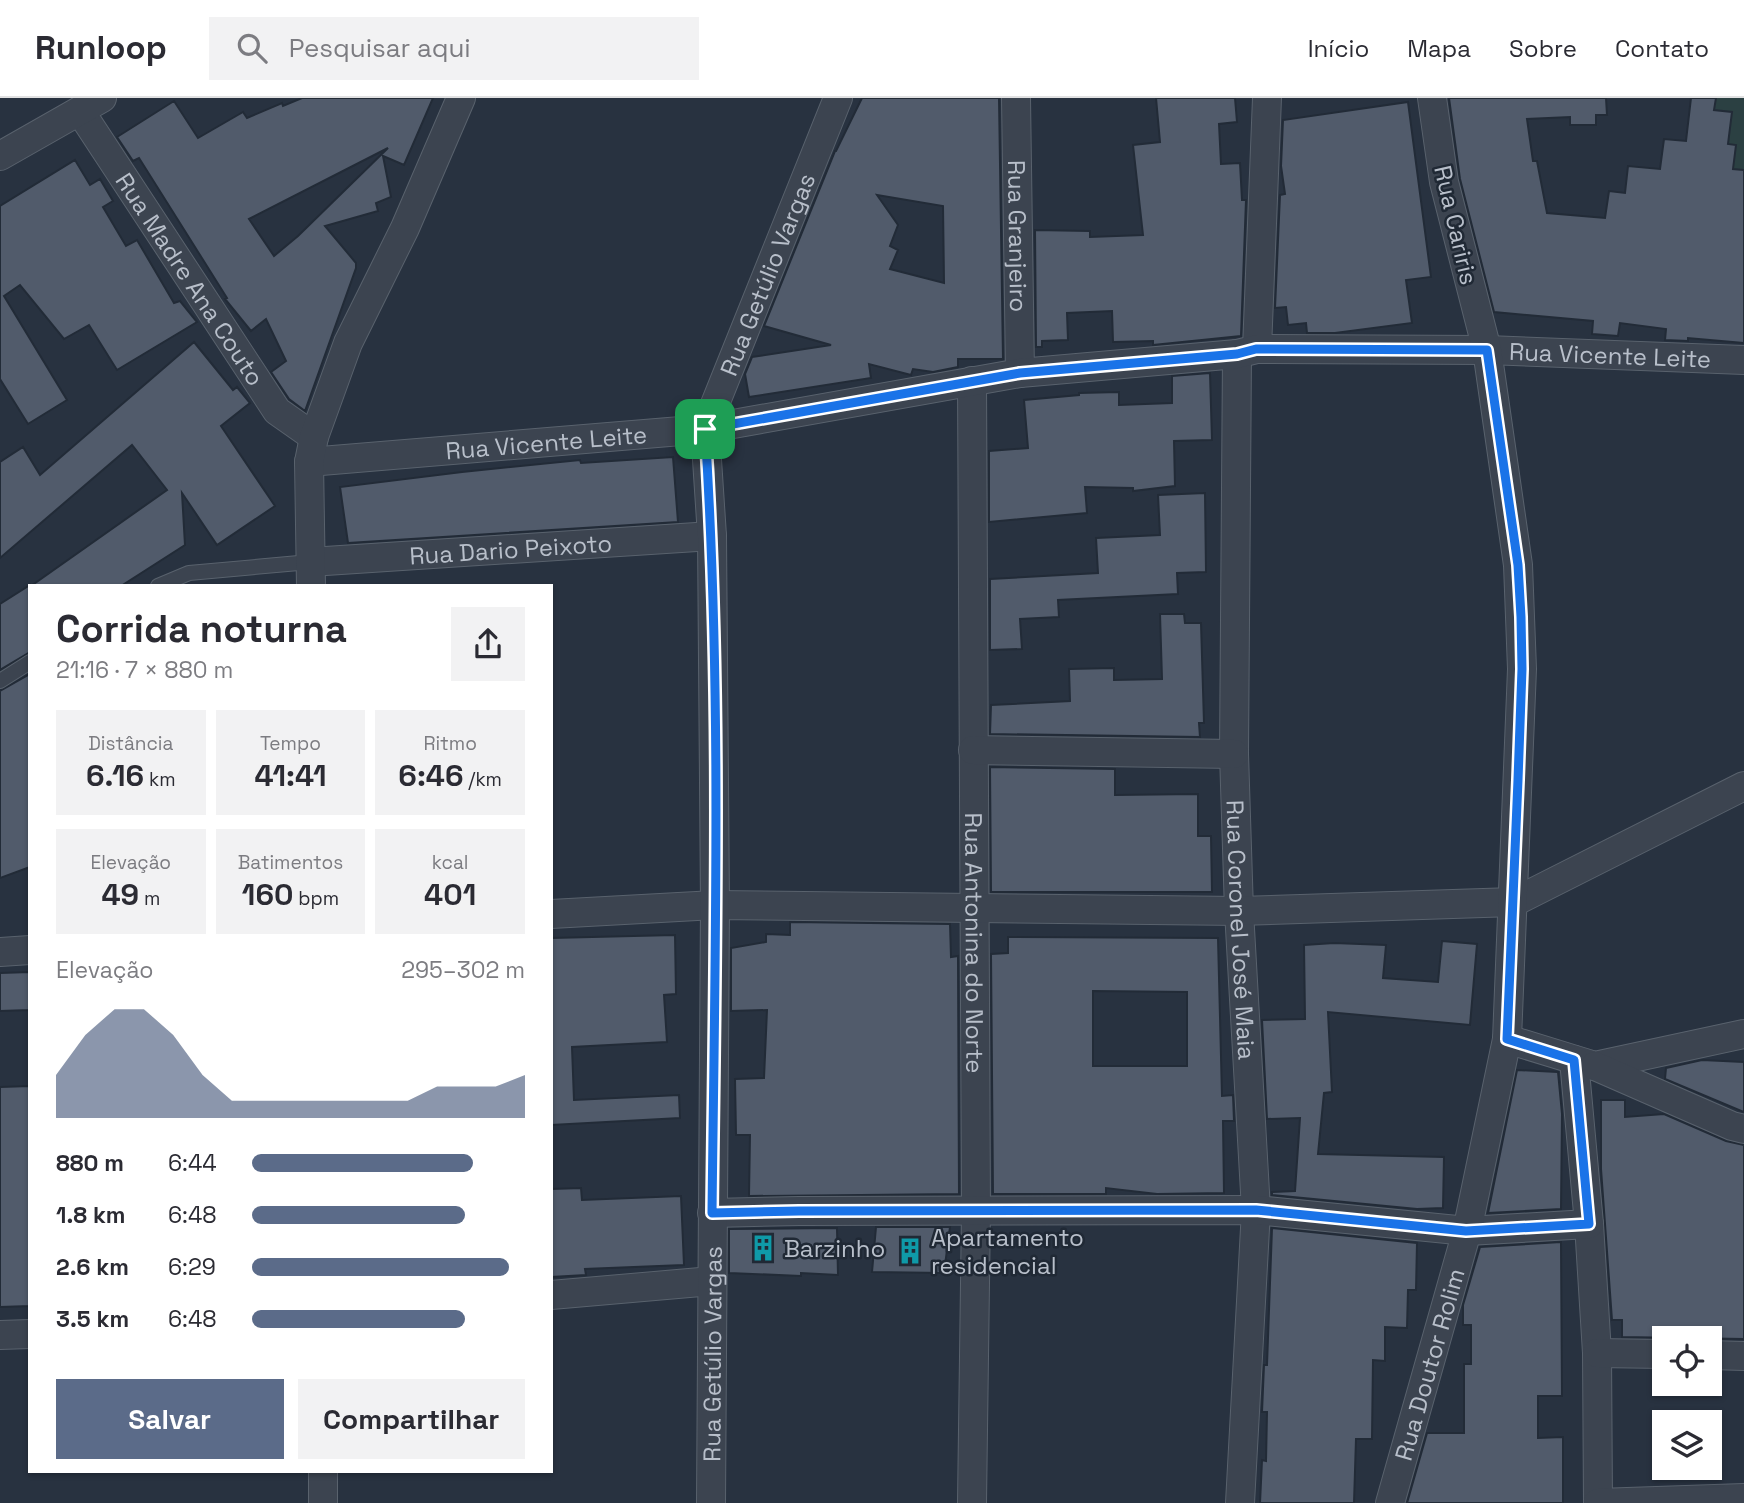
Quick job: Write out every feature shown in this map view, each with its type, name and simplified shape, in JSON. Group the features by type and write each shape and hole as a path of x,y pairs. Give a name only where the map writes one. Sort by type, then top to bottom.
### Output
{"street":[{"path":"311,574 312,450 348,344 404,228 461,98"},
{"name":"Rua Getúlio Vargas","path":"711,1503 715,905 712,536 705,429 838,98"},
{"name":"Rua Granjeiro","path":"1016,98 1020,373"},
{"name":"Rua Coronel José Maia","path":"1240,1503 1256,1210 1239,911 1234,754 1247,352 1267,98"},
{"name":"Rua Cariris","path":"1432,98 1444,182 1487,350"},
{"path":"0,156 91,105"},
{"name":"Rua Madre Ana Couto","path":"91,105 276,411 312,450"},
{"name":"Rua Vicente Leite","path":"312,450 705,429 1020,373 1247,352 1487,350 1744,360"},
{"name":"Rua Doutor Rolim","path":"1390,1503 1466,1231 1507,1039 1522,669 1521,617 1518,565 1487,350"},
{"name":"Rua Antonina do Norte","path":"972,381 976,906 972,1503"},
{"name":"Rua Dario Peixoto","path":"311,574 712,536"},
{"path":"973,750 1234,754"},
{"path":"553,914 715,905 1239,911 1514,902 1744,786"},
{"path":"0,952 28,950"},
{"path":"1585,1063 1744,1034"},
{"path":"1507,1039 1585,1063 1744,1129"},
{"path":"1585,1063 1589,1224 1597,1353 1598,1503 1744,1498"},
{"path":"712,1213 812,1210 1256,1210 1466,1231 1589,1224"},
{"path":"553,1295 712,1281"},
{"path":"0,1335 28,1334"},
{"path":"1597,1353 1652,1354"},
{"path":"1722,1355 1744,1356"},
{"path":"323,1473 323,1503"}],"lane":[{"path":"163,584 189,573 311,574"},
{"path":"0,681 28,663"}],"green space":[{"path":"1708,98 1744,98 1744,227"}],"building":[{"path":"302,98 433,98 404,165 383,156 391,197 376,203 378,211 325,226 356,263 356,268 305,411 289,399 271,372 286,361 266,319 251,331 225,299 227,298 139,158 133,161 117,137 174,101 198,138 243,112 247,118 282,103 283,106","holes":["388,148 274,256 249,219"]},
{"path":"862,98 999,98 1003,359 958,359 958,367 933,372 913,369 911,375 869,364 871,378 749,397 745,374 752,357 831,345 764,326 836,151","holes":["877,195 943,206 944,283 890,269 898,250 890,246 898,225"]},
{"path":"1156,98 1235,98 1237,122 1219,124 1221,164 1240,163 1242,200 1246,200 1241,336 1153,345 1153,341 1113,342 1112,311 1067,313 1068,340 1042,341 1042,347 1036,347 1035,230 1090,231 1090,237 1143,235 1133,145 1160,142"},
{"path":"1449,98 1606,98 1607,115 1596,115 1596,125 1570,125 1570,117 1527,119 1533,161 1537,161 1547,213 1605,218 1609,191 1625,193 1628,166 1660,169 1664,139 1686,141 1691,98 1716,98 1714,110 1732,112 1728,144 1736,145 1733,169 1744,170 1744,343 1688,338 1688,341 1665,340 1666,329 1620,323 1618,336 1592,334 1593,321 1494,312 1460,179"},
{"path":"1408,102 1431,277 1406,280 1412,323 1335,333 1307,333 1306,323 1288,325 1286,307 1275,308 1280,195 1285,194 1281,166 1283,120"},
{"path":"75,160 90,185 100,179 113,201 103,207 126,246 137,240 174,303 180,301 197,322 117,370 89,325 64,339 20,285 4,296 67,400 28,424 0,379 0,206"},
{"path":"194,342 233,390 237,387 250,403 221,426 275,506 217,545 182,493 185,545 124,584 34,584 167,490 132,445 0,558 0,462 23,447 40,475"},
{"path":"1210,373 1212,440 1174,441 1175,486 1133,491 1133,488 1085,487 1087,513 989,522 989,451 1028,448 1024,400 1079,393 1119,392 1119,405 1172,403 1172,376"},
{"path":"673,457 678,522 348,543 340,487 580,460 581,463"},
{"path":"1205,493 1206,572 1177,573 1178,594 1058,600 1059,617 1020,619 1022,649 990,650 990,579 1098,573 1096,538 1160,535 1158,495"},
{"path":"28,586 28,653 0,670 0,604"},
{"path":"1160,614 1184,614 1185,623 1201,623 1204,723 1199,723 1200,737 990,734 991,705 1070,701 1069,669 1114,668 1114,680 1162,679"},
{"path":"28,675 28,868 0,878 0,691"},
{"path":"990,767 1115,769 1115,795 1198,794 1198,836 1211,836 1212,892 991,892"},
{"path":"790,922 950,924 951,957 958,956 959,1194 749,1196 750,1135 736,1135 735,1079 764,1078 767,1010 731,1011 731,948 766,942 766,934 790,935"},
{"path":"675,935 676,994 664,995 667,1042 572,1047 574,1100 679,1095 680,1118 553,1125 553,938"},
{"path":"1008,937 1218,938 1222,1096 1233,1095 1234,1121 1223,1121 1224,1193 1157,1194 1106,1188 1106,1194 993,1194 991,954 1008,953","holes":["1093,991 1187,992 1187,1066 1093,1066"]},
{"path":"1442,941 1477,944 1470,1025 1328,1012 1332,1092 1324,1093 1318,1154 1444,1157 1443,1208 1417,1209 1272,1195 1272,1192 1295,1191 1300,1118 1267,1119 1262,1020 1305,1019 1304,945 1386,945 1383,978 1438,982"},
{"path":"28,972 28,1010 0,1011 0,973"},
{"path":"1702,1060 1744,1062 1744,1112 1665,1079 1666,1068"},
{"path":"1517,1070 1558,1072 1562,1114 1561,1209 1488,1213"},
{"path":"28,1086 28,1306 0,1307 0,1087"},
{"path":"1601,1100 1625,1100 1625,1117 1664,1114 1726,1141 1744,1145 1744,1339 1722,1339 1722,1326 1652,1326 1652,1337 1622,1337 1622,1320 1612,1320 1601,1169"},
{"path":"581,1188 582,1200 681,1196 684,1265 585,1269 586,1275 553,1277 553,1189"},
{"name":"Apartamento residencial","path":"876,1227 950,1227 944,1273 872,1272"},
{"name":"Barzinho","path":"837,1228 838,1275 729,1273 729,1229"},
{"path":"1272,1228 1417,1243 1416,1290 1408,1290 1407,1328 1385,1327 1385,1361 1373,1360 1372,1439 1356,1439 1354,1503 1260,1503 1262,1460 1266,1461 1267,1412 1262,1412 1264,1365 1267,1365"},
{"path":"1561,1242 1562,1396 1538,1396 1538,1438 1563,1437 1563,1503 1407,1503 1427,1433 1464,1433 1464,1364 1471,1364 1471,1325 1463,1325 1463,1305 1480,1247"}],"place":[{"name":"Barzinho","path":"763,1248"},
{"name":"Apartamento residencial","path":"910,1251"}],"route":[{"path":"1256,349 1487,350 1518,565 1521,617 1522,669 1507,1039 1574,1060 1589,1224 1466,1231 1256,1210 712,1213 715,905 712,536 705,429 1020,373 1237,354 1256,349"}]}
